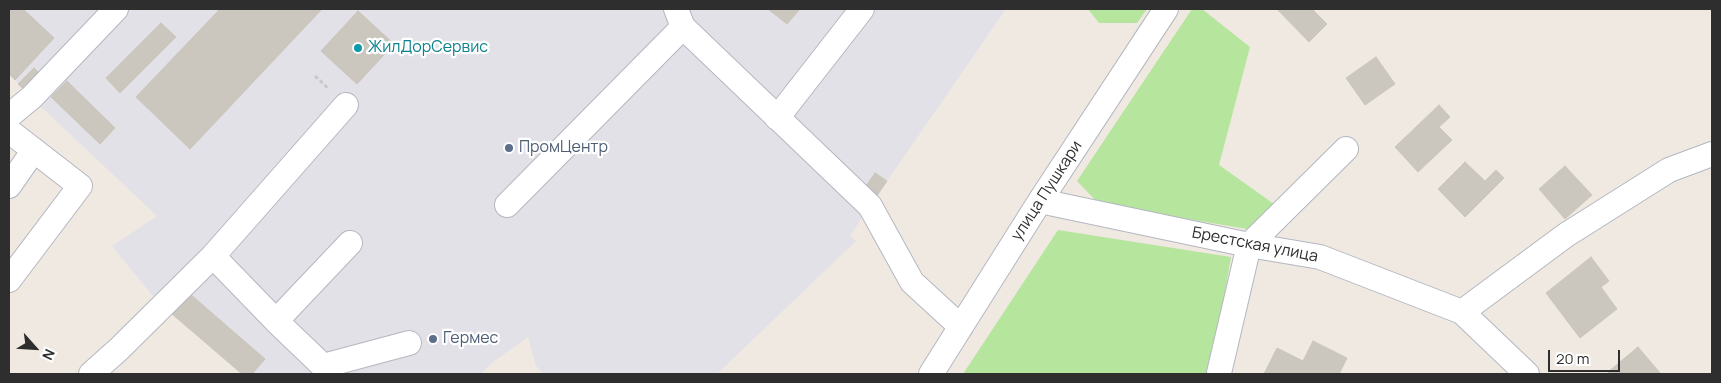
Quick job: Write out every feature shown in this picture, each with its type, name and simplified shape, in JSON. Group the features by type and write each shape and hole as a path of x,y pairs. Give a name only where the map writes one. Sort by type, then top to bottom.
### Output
{"street":[{"path":"9,116 32,97 116,9"},
{"path":"777,118 862,9"},
{"name":"улица Пушкари","path":"931,374 1040,201 1166,9"},
{"path":"506,205 679,18 777,118 870,206 912,282 961,328"},
{"path":"91,374 213,256 346,105"},
{"path":"9,131 80,186 9,280"},
{"path":"1219,372 1249,245 1346,149"},
{"path":"9,186 34,150"},
{"path":"1462,312 1566,235 1670,170 1712,154"},
{"name":"Брестская улица","path":"1040,201 1249,245 1320,256 1462,312 1527,374"},
{"path":"276,321 350,242"},
{"path":"213,256 323,366 409,343"}],"shaded area":[{"path":"9,9 1006,9 850,236 856,241 717,374 544,374 536,366 528,337 493,362 481,374 242,374 152,295 112,246 157,216 36,102 9,74"}],"green space":[{"path":"1088,9 1147,9 1137,23 1099,23"},
{"path":"1192,9 1202,9 1250,47 1219,165 1274,204 1253,230 1099,204 1077,181"},
{"path":"1058,230 1231,257 1211,374 963,374"}],"building":[{"path":"9,9 23,9 54,38 15,80 9,74"},
{"path":"220,9 322,9 190,149 136,97"},
{"path":"768,9 800,9 787,24"},
{"path":"1277,9 1312,9 1327,24 1309,42"},
{"name":"ЖилДорСервис","path":"358,11 394,44 357,84 321,51"},
{"path":"161,23 176,37 120,93 106,78"},
{"path":"1376,57 1395,84 1365,105 1346,78"},
{"path":"34,68 42,76 27,92 18,84"},
{"path":"67,81 115,128 100,144 51,97"},
{"path":"1439,105 1450,117 1439,127 1452,140 1418,172 1395,147"},
{"path":"1465,162 1485,181 1496,170 1504,178 1465,217 1438,189"},
{"path":"1565,166 1592,195 1565,219 1539,189"},
{"path":"875,173 887,181 876,197 864,189"},
{"path":"1591,257 1609,281 1601,287 1617,309 1580,338 1546,293"},
{"path":"190,294 265,359 252,374 242,374 172,314"},
{"path":"1313,341 1347,358 1339,374 1264,374 1277,348 1303,361"},
{"path":"1638,347 1661,374 1610,374 1608,372"}],"place":[{"name":"ЖилДорСервис","path":"358,48"},
{"name":"ПромЦентр","path":"509,148"},
{"name":"Гермес","path":"433,339"}]}
